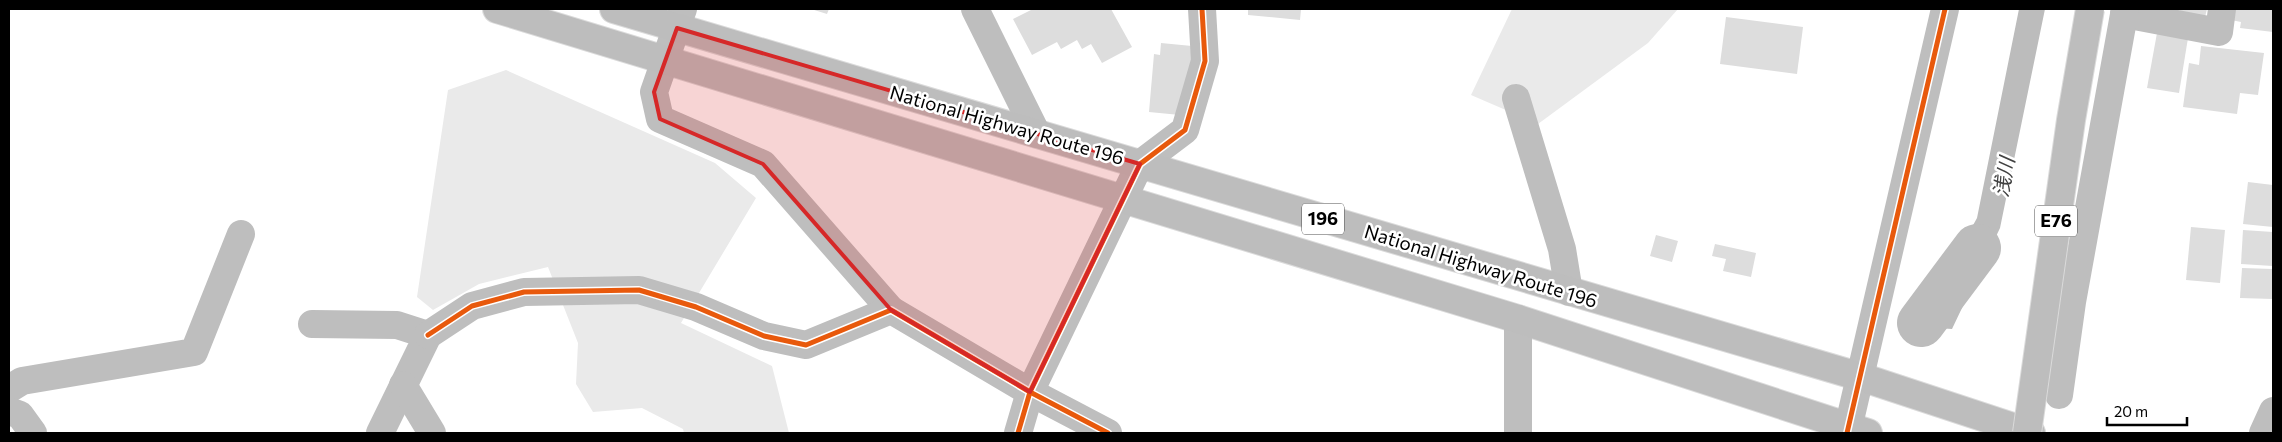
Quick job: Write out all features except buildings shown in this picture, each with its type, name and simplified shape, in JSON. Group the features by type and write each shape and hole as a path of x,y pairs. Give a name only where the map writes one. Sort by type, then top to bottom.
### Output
{"highway":[{"name":"National Highway Route 196","path":"496,9 1518,319 1854,431"},
{"name":"National Highway Route 196","path":"614,9 680,18 1037,134 1861,377 2031,433"},
{"name":"E76","path":"2027,433 2071,120 2090,9"}],"street":[{"path":"975,9 1037,134"},
{"path":"1018,433 1030,392 1140,164 1185,130 1205,61 1202,9"},
{"path":"1854,431 1861,377 1945,9"},
{"path":"2059,395 2072,302 2125,11 2219,32 2222,9"},
{"path":"680,18 654,92 660,119 763,164 891,310 1030,392 1108,433"},
{"path":"1516,98 1562,249 1569,292"},
{"path":"9,388 22,381 194,352 241,234"},
{"path":"380,433 428,335 472,306 524,292 639,290 696,307 764,336 806,345 891,310"},
{"path":"1518,319 1518,433"},
{"path":"312,324 397,325 428,335"},
{"path":"404,385 432,433"},
{"path":"9,411 20,416 33,433"},
{"path":"2263,433 2273,411"}],"highlighted area":[{"path":"677,28 1140,164 1030,392 891,310 763,164 660,119 654,92"}],"shaded area":[{"path":"1512,9 1678,9 1648,43 1538,124 1471,95"},
{"path":"506,70 715,163 756,198 681,323 772,366 789,433 684,433 683,429 642,408 593,412 576,384 578,343 548,267 479,284 433,310 417,297 448,90"}],"water":[{"path":"2019,9 2045,9 2000,228 1952,329 1937,328 1940,278 1955,258 1977,218"}],"waterway":[{"name":"浅川","path":"1921,323 1977,248"}],"cycle path":[{"path":"1018,433 1030,392 1140,164 1185,130 1205,61 1202,9"},
{"path":"1847,433 1945,9"},
{"path":"428,335 472,306 524,292 639,290 696,307 764,336 806,345 891,310 1030,392 1108,433"}]}
